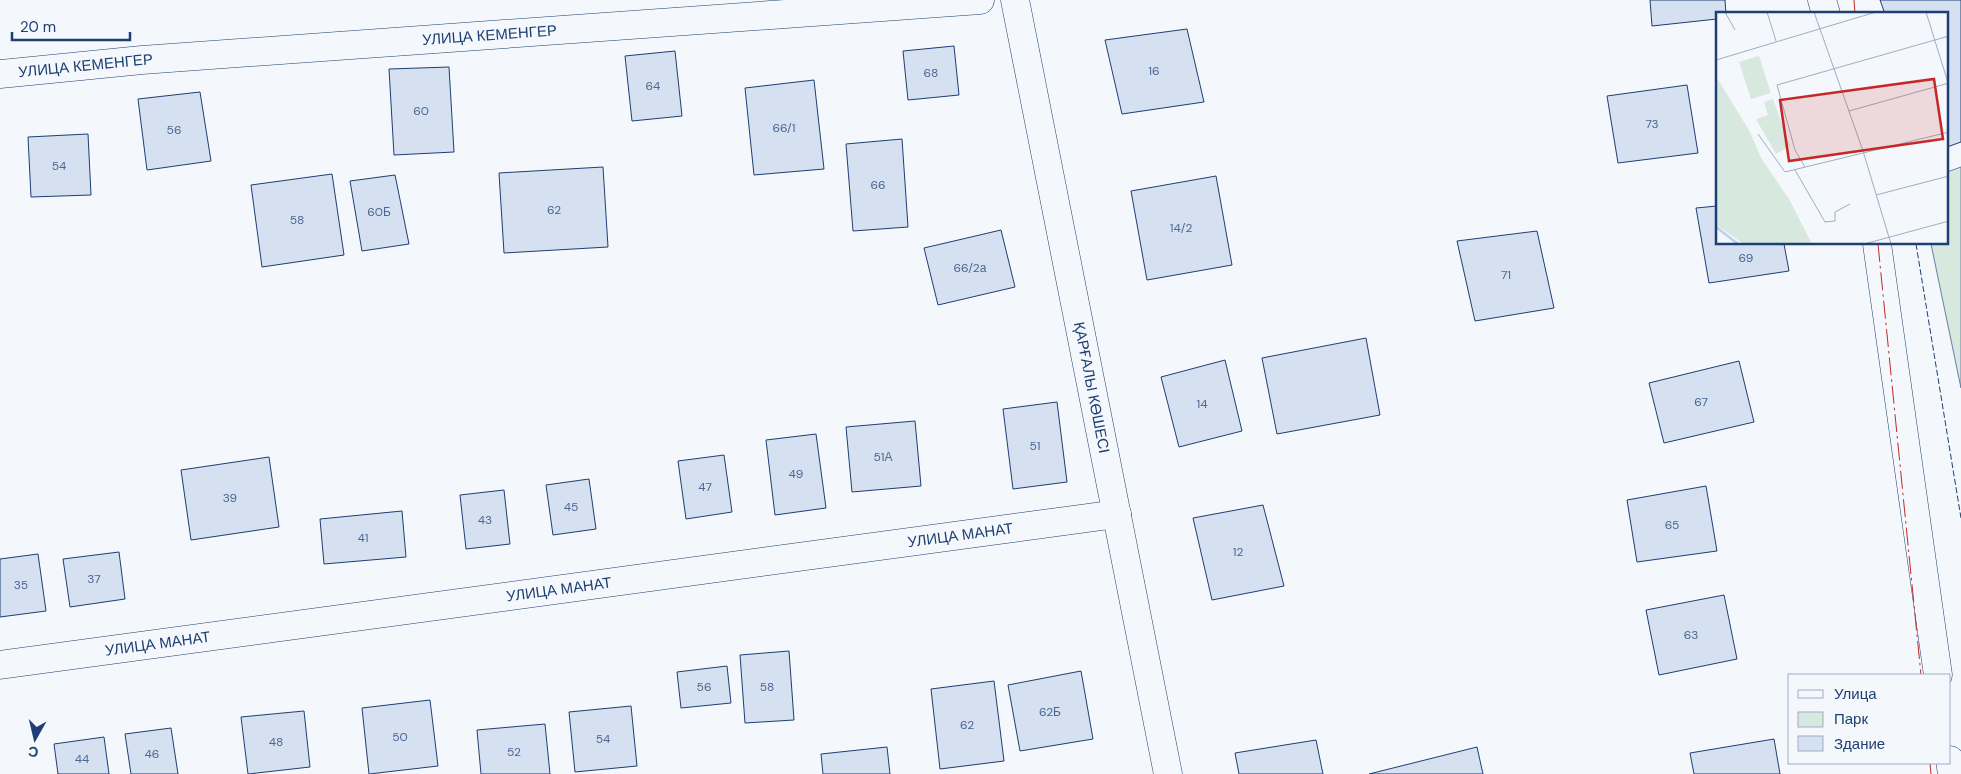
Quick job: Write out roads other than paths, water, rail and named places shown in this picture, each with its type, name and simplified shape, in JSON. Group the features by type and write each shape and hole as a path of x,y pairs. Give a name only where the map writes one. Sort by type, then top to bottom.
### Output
{"street":[{"name":"УЛИЦА КЕМЕНГЕР","path":"0,74 152,59 980,0"},
{"name":"ҚАРҒАЛЫ КӨШЕСІ","path":"1015,0 1168,774"},
{"path":"1877,245 1938,674"},
{"name":"УЛИЦА МАНАТ","path":"0,665 1117,514"}]}
